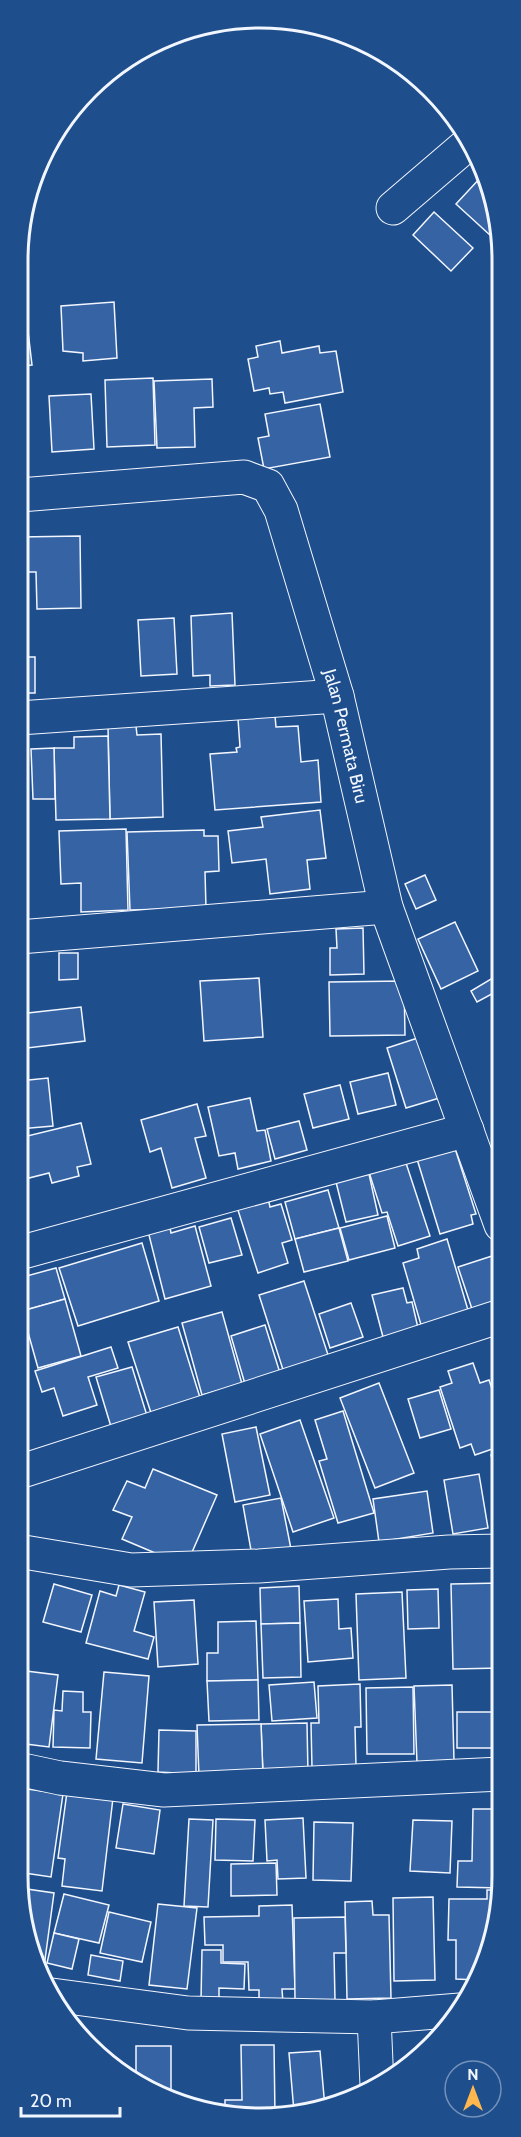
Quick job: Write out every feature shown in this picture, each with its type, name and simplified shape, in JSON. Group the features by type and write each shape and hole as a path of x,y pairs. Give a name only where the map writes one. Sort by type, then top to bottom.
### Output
{"street":[{"path":"393,208 463,148"},
{"name":"Jalan Permata Biru","path":"28,494 244,477 267,486 281,510 337,696 386,907 492,1200"},
{"path":"28,717 337,696"},
{"path":"28,936 386,907"},
{"path":"28,1251 467,1130"},
{"path":"28,1470 492,1319"},
{"path":"28,1553 131,1570 259,1566 492,1552"},
{"path":"28,1771 60,1778 164,1790 492,1774"},
{"path":"63,1996 188,2013 374,2017 449,2011"},
{"path":"374,2017 377,2077"}],"building":[{"path":"478,180 485,200 491,236 456,204"},
{"path":"434,212 473,248 451,271 413,235"},
{"path":"114,302 117,358 83,361 83,353 63,351 61,306"},
{"path":"28,331 32,365 28,365"},
{"path":"280,341 282,353 319,346 320,353 336,351 343,392 285,403 283,392 270,394 269,388 254,391 248,359 258,357 256,346"},
{"path":"153,378 155,445 107,447 105,380"},
{"path":"212,379 213,407 194,408 195,447 157,448 154,381"},
{"path":"91,394 94,449 52,452 49,396"},
{"path":"320,404 330,457 264,469 258,438 269,436 265,414"},
{"path":"80,536 81,608 37,609 36,572 28,572 28,537"},
{"path":"232,613 235,685 210,686 210,675 193,676 191,616"},
{"path":"174,618 177,674 141,676 138,620"},
{"path":"28,657 35,657 35,693 28,693"},
{"path":"275,716 276,727 298,726 301,762 318,760 321,802 215,810 210,754 237,752 236,748 240,747 238,719"},
{"path":"108,726 136,726 137,735 161,734 163,817 110,819"},
{"path":"108,736 110,819 56,820 54,748 74,748 74,737"},
{"path":"54,748 55,799 33,799 31,749"},
{"path":"320,810 326,858 307,860 310,889 270,894 266,859 232,863 228,831 263,827 261,817"},
{"path":"126,829 128,910 81,912 81,883 61,884 59,831"},
{"path":"204,830 204,836 218,836 219,871 205,872 206,908 130,910 127,832"},
{"path":"425,875 436,900 416,909 405,884"},
{"path":"455,922 478,971 441,989 418,939"},
{"path":"363,928 364,974 330,975 330,948 337,948 336,929"},
{"path":"59,953 78,953 78,979 59,980"},
{"path":"259,978 263,1037 204,1041 200,981"},
{"path":"492,978 492,994 477,1002 471,991"},
{"path":"404,981 405,1035 330,1036 329,982"},
{"path":"81,1007 85,1041 28,1048 28,1013"},
{"path":"427,1035 446,1096 406,1108 387,1048"},
{"path":"388,1073 396,1105 358,1114 350,1082"},
{"path":"48,1078 53,1126 28,1128 28,1080"},
{"path":"340,1085 349,1119 313,1128 304,1094"},
{"path":"250,1098 257,1131 265,1130 271,1161 238,1169 235,1153 219,1156 208,1107"},
{"path":"197,1104 206,1136 195,1138 206,1178 172,1188 161,1148 150,1152 141,1120"},
{"path":"299,1121 307,1150 275,1159 267,1129"},
{"path":"81,1123 91,1164 77,1167 79,1176 52,1183 49,1173 28,1178 28,1136"},
{"path":"452,1139 476,1214 471,1215 473,1224 440,1234 417,1159"},
{"path":"404,1157 430,1236 398,1246 387,1212 382,1213 368,1169"},
{"path":"369,1174 378,1215 346,1222 336,1182"},
{"path":"328,1190 339,1228 295,1239 285,1202"},
{"path":"268,1198 270,1207 281,1204 292,1240 282,1243 288,1263 258,1273 237,1207"},
{"path":"387,1216 395,1248 349,1260 340,1228"},
{"path":"168,1217 171,1233 195,1226 211,1286 165,1299 146,1223"},
{"path":"231,1218 242,1255 209,1263 199,1227"},
{"path":"339,1228 348,1261 304,1272 295,1239"},
{"path":"447,1239 468,1310 442,1318 445,1328 424,1335 403,1263 419,1258 417,1249"},
{"path":"142,1243 159,1301 78,1326 59,1268"},
{"path":"492,1256 492,1303 472,1309 458,1267"},
{"path":"56,1268 65,1299 28,1309 28,1276"},
{"path":"304,1281 331,1364 286,1379 259,1295"},
{"path":"403,1288 407,1303 412,1302 418,1328 383,1337 372,1295"},
{"path":"65,1299 81,1356 38,1368 28,1332 28,1309"},
{"path":"351,1303 363,1337 330,1348 319,1314"},
{"path":"222,1312 242,1384 202,1395 182,1323"},
{"path":"265,1325 280,1373 245,1384 231,1336"},
{"path":"178,1327 202,1404 153,1419 128,1342"},
{"path":"111,1347 118,1368 88,1377 97,1405 63,1416 54,1388 42,1392 35,1371"},
{"path":"473,1363 480,1383 489,1380 492,1389 492,1449 475,1455 471,1444 460,1448 440,1387 452,1383 448,1371"},
{"path":"132,1367 148,1419 112,1430 96,1377"},
{"path":"379,1383 414,1473 375,1488 340,1398"},
{"path":"439,1390 451,1429 420,1438 408,1399"},
{"path":"343,1411 374,1513 338,1523 319,1461 327,1459 315,1420"},
{"path":"300,1420 334,1518 293,1532 260,1434"},
{"path":"256,1427 270,1495 235,1502 222,1434"},
{"path":"153,1469 217,1495 186,1566 122,1539 132,1517 113,1510 127,1481 145,1488"},
{"path":"479,1474 488,1528 453,1534 444,1480"},
{"path":"427,1491 433,1533 379,1542 373,1499"},
{"path":"281,1498 291,1549 252,1556 243,1505"},
{"path":"492,1583 492,1668 453,1669 451,1584"},
{"path":"54,1584 92,1595 81,1632 43,1622"},
{"path":"119,1585 145,1592 134,1631 154,1637 148,1659 86,1643 100,1591 116,1596"},
{"path":"299,1586 300,1623 261,1624 260,1588"},
{"path":"438,1589 439,1628 408,1629 407,1590"},
{"path":"402,1592 406,1678 359,1680 356,1594"},
{"path":"338,1599 339,1629 351,1628 353,1658 308,1662 304,1601"},
{"path":"194,1600 198,1664 158,1667 154,1602"},
{"path":"256,1621 258,1680 207,1681 207,1653 218,1653 218,1622"},
{"path":"300,1623 301,1677 263,1678 261,1624"},
{"path":"28,1671 58,1675 49,1747 28,1744"},
{"path":"104,1672 149,1676 142,1763 96,1759"},
{"path":"258,1680 259,1720 209,1721 207,1681"},
{"path":"314,1682 317,1718 272,1721 269,1685"},
{"path":"360,1684 361,1727 355,1727 356,1766 312,1768 311,1723 319,1723 318,1686"},
{"path":"452,1685 454,1761 417,1763 414,1686"},
{"path":"413,1687 414,1754 367,1754 366,1688"},
{"path":"63,1691 83,1692 83,1712 91,1712 90,1748 53,1747 54,1710 62,1711"},
{"path":"457,1712 492,1712 492,1748 457,1748"},
{"path":"307,1723 308,1774 263,1775 261,1724"},
{"path":"261,1724 263,1775 199,1776 197,1725"},
{"path":"159,1730 196,1731 196,1774 158,1772"},
{"path":"28,1789 63,1794 51,1877 28,1874"},
{"path":"67,1792 113,1798 102,1891 62,1886 65,1859 58,1858"},
{"path":"123,1804 160,1810 154,1854 116,1848"},
{"path":"473,1809 492,1809 492,1888 457,1887 458,1861 472,1861"},
{"path":"303,1818 306,1878 278,1879 277,1860 267,1861 265,1820"},
{"path":"189,1819 213,1820 208,1907 184,1906"},
{"path":"216,1819 255,1820 253,1861 215,1860"},
{"path":"413,1820 452,1821 450,1873 410,1871"},
{"path":"314,1822 353,1823 351,1881 313,1880"},
{"path":"276,1863 277,1895 231,1896 231,1864"},
{"path":"29,1889 54,1893 45,1961 36,1937"},
{"path":"487,1890 492,1890 485,1937 475,1965 469,1980 456,1979 456,1940 448,1940 449,1899 487,1899"},
{"path":"64,1894 109,1905 99,1943 54,1933"},
{"path":"433,1897 435,1980 394,1981 393,1898"},
{"path":"372,1901 373,1915 389,1915 391,1998 347,1999 345,1902"},
{"path":"158,1904 197,1908 187,1989 149,1985"},
{"path":"292,1905 295,1989 282,1989 283,2004 259,2005 259,1990 249,1990 248,1962 223,1962 223,1945 205,1945 204,1917 259,1916 259,1906"},
{"path":"109,1912 151,1922 142,1962 100,1953"},
{"path":"345,1917 346,1953 334,1953 335,2000 295,2000 294,1918"},
{"path":"54,1933 79,1939 72,1969 47,1963"},
{"path":"202,1950 221,1950 221,1963 245,1964 244,1989 219,1988 219,2001 201,2000"},
{"path":"91,1955 123,1961 120,1981 88,1975"},
{"path":"241,2045 274,2045 275,2108 225,2106 225,2100 242,2100"},
{"path":"136,2046 171,2046 171,2091 136,2072"},
{"path":"320,2051 324,2100 294,2106 289,2053"}]}
